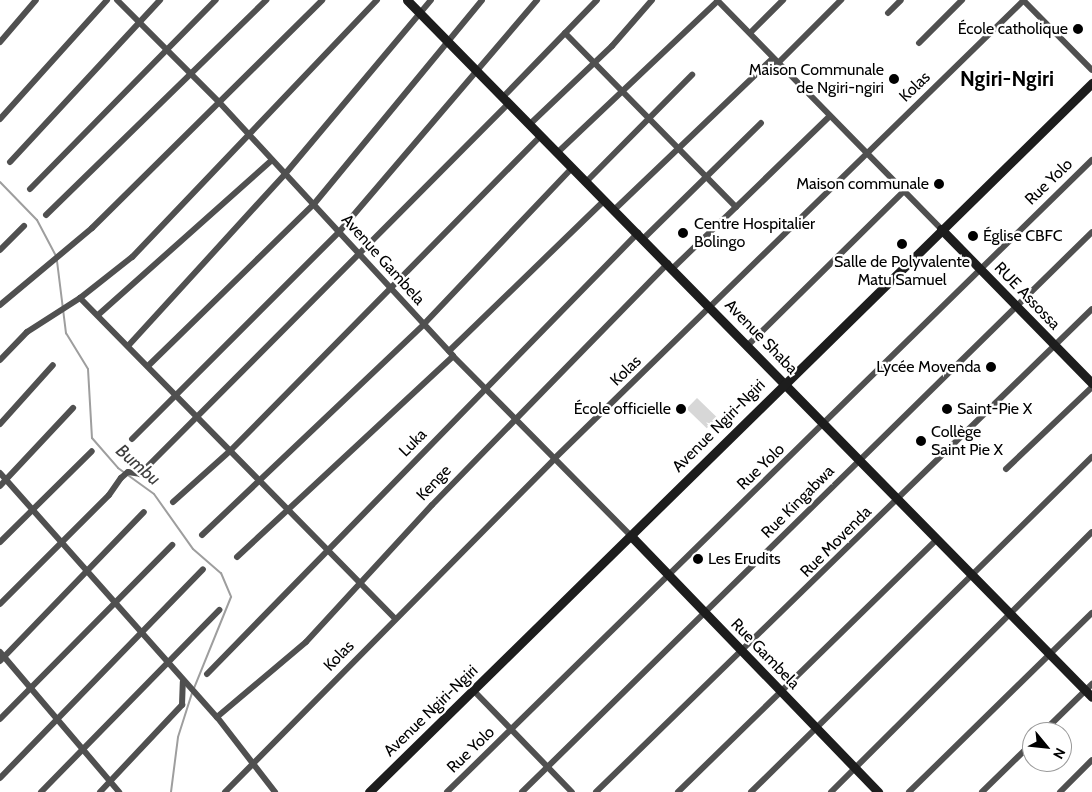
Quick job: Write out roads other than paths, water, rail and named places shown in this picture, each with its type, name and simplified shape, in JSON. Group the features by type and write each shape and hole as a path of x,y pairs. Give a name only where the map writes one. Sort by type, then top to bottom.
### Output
{"street":[{"path":"0,42 36,0"},
{"path":"0,119 107,0"},
{"name":"Avenue Gambela","path":"117,0 219,102 360,256 514,419 631,536"},
{"path":"10,162 160,0"},
{"path":"30,189 168,52 216,0"},
{"path":"46,215 266,0"},
{"path":"0,305 60,256 322,0"},
{"path":"0,360 52,312 80,298 132,257 378,0"},
{"name":"Avenue Shaba","path":"407,0 557,153 641,235 1050,654 1090,691"},
{"path":"128,346 285,174 431,0"},
{"path":"148,366 314,204 482,0"},
{"path":"132,439 339,232 537,0"},
{"path":"0,604 123,476 140,474 360,256 597,0"},
{"path":"530,124 595,62 652,0"},
{"path":"557,153 621,89 718,0 829,118 941,229"},
{"path":"750,33 783,0"},
{"path":"615,210 678,147 775,62 841,0"},
{"path":"888,12 901,0"},
{"path":"919,43 962,0"},
{"path":"1024,0 1092,70"},
{"name":"Kolas","path":"225,792 554,459 711,308 1024,0"},
{"path":"566,33 736,206"},
{"path":"586,182 692,75"},
{"name":"Avenue Ngiri-Ngiri","path":"369,792 1092,83"},
{"name":"Kenge","path":"217,717 306,642 514,419 670,265 829,118"},
{"name":"Luka","path":"207,674 325,549 641,235 708,176 761,122"},
{"path":"173,502 231,450 541,136"},
{"path":"98,315 272,160"},
{"name":"Rue Yolo","path":"447,792 1092,160"},
{"path":"202,535 424,324 572,168"},
{"path":"748,345 904,191"},
{"path":"236,558 451,353 605,200"},
{"path":"0,250 24,226"},
{"name":"RUE Assossa","path":"941,229 1092,383"},
{"name":"Rue Kingabwa","path":"522,792 1015,305 1092,232"},
{"path":"80,298 198,415 325,549 395,618"},
{"name":"Rue Movenda","path":"596,792 743,653 1092,309"},
{"path":"0,424 54,365"},
{"path":"1006,469 1092,387"},
{"path":"0,486 73,408"},
{"path":"0,542 92,451"},
{"path":"751,792 1092,457"},
{"path":"0,472 217,717 252,766 275,792"},
{"path":"119,792 56,720 31,688 1,657 88,572 144,512"},
{"path":"831,792 1092,532"},
{"name":"Rue Gambela","path":"631,536 878,792"},
{"path":"678,792 937,539"},
{"path":"0,719 172,545"},
{"path":"0,778 203,569"},
{"path":"41,792 220,610"},
{"path":"909,792 1092,613"},
{"path":"100,792 182,705 186,692 180,676"},
{"path":"473,690 572,792"},
{"path":"1054,722 1090,691"},
{"path":"982,792 1022,753"},
{"path":"1060,792 1092,760"}],"waterway":[{"name":"Bumbu","path":"0,182 37,220 56,256"},
{"name":"Bumbu","path":"57,261 66,333 88,369 92,438 118,468 154,494 193,549 221,573 231,597 194,688"},
{"name":"Bumbu","path":"171,792 178,737 192,693"}],"place":[{"name":"École catholique","path":"1078,29"},
{"name":"Maison Communale de Ngiri-ngiri","path":"894,79"},
{"name":"Maison communale","path":"939,184"},
{"name":"Centre Hospitalier Bolingo","path":"683,233"},
{"name":"Église CBFC","path":"973,236"},
{"name":"Salle de Polyvalente Matu Samuel","path":"902,244"},
{"name":"Lycée Movenda","path":"991,367"},
{"name":"École officielle","path":"681,409"},
{"name":"Saint-Pie X","path":"947,409"},
{"name":"Collège Saint Pie X","path":"921,441"},
{"name":"Les Erudits","path":"698,559"}],"district":[{"name":"Ngiri-Ngiri","path":"1007,79"}]}
